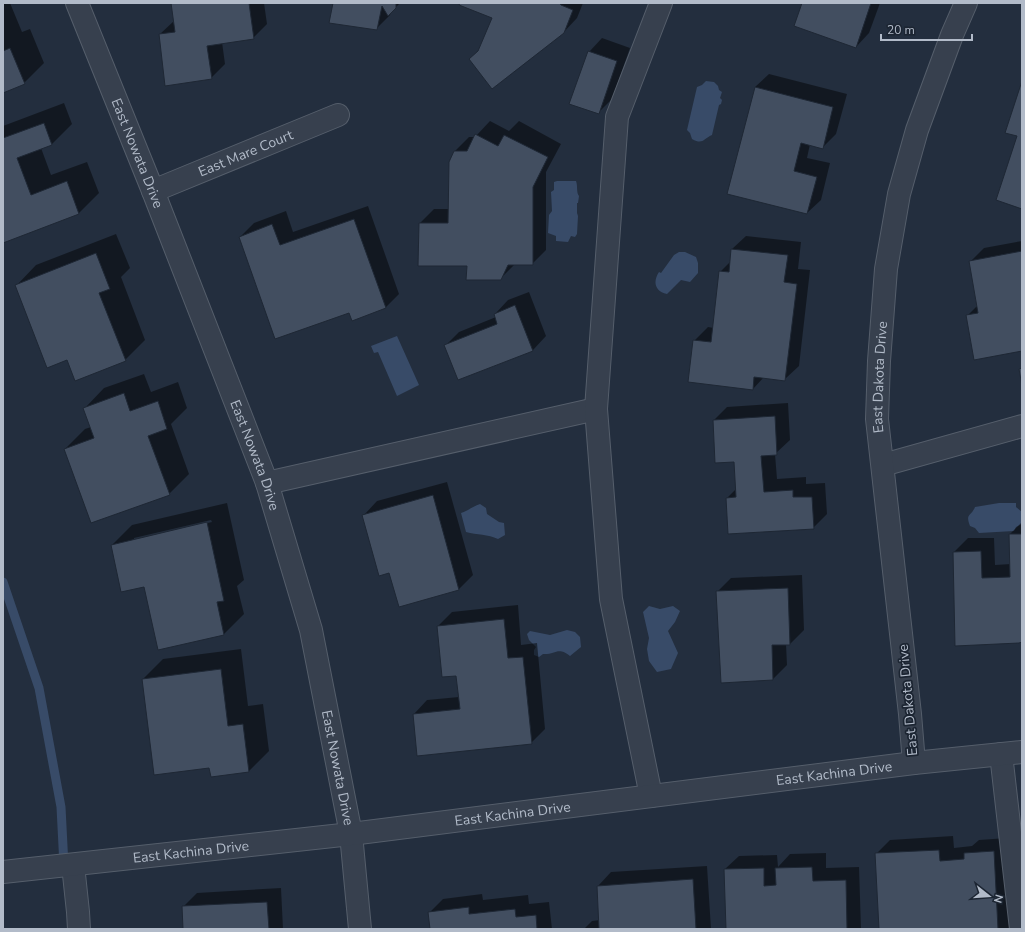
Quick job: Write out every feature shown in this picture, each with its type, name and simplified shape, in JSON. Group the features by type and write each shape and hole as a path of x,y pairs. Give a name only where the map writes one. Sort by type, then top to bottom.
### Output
{"street":[{"name":"East Nowata Drive","path":"77,3 153,191 267,483 311,630 351,834 360,929"},
{"path":"650,796 611,599 596,409 617,117 661,3"},
{"name":"East Dakota Drive","path":"914,763 910,714 877,419 879,361 886,269 898,202 916,130 952,35 966,3"},
{"name":"East Mare Court","path":"153,191 338,115"},
{"path":"267,483 596,409"},
{"path":"883,465 1022,426"},
{"path":"1012,753 1021,929"},
{"name":"East Kachina Drive","path":"3,872 351,834 914,763 1012,753"},
{"path":"73,865 79,929"}],"water":[{"path":"706,81 714,82 718,86 719,90 722,92 720,98 722,100 721,104 719,105 712,135 703,141 696,141 692,139 687,130 697,87"},
{"path":"576,181 579,196 577,203 577,234 575,237 571,236 568,242 556,241 556,236 548,233 549,215 552,211 551,192 554,190 554,182"},
{"path":"679,252 685,252 696,257 698,263 698,273 690,282 681,280 667,294 663,293 659,291 655,282 657,275 659,272 661,273 674,255"},
{"path":"397,336 419,385 397,396 378,352 374,353 371,346"},
{"path":"999,503 1016,503 1016,507 1022,512 1022,524 1016,527 1014,531 979,533 975,528 970,526 968,517 975,507"},
{"path":"480,504 486,508 487,514 499,522 504,523 505,535 498,539 490,536 466,532 461,513"},
{"path":"649,606 660,609 673,606 680,611 675,622 668,631 678,653 671,669 657,672 649,661 647,649 649,638 643,612"},
{"path":"567,630 575,632 580,637 581,647 570,656 559,651 543,654 539,657 534,655 534,650 536,647 529,640 527,634 530,631 550,635"}],"building":[{"path":"171,3 249,3 254,39 207,46 212,79 165,86 159,34 175,32"},
{"path":"333,3 396,3 396,8 388,16 382,6 377,30 329,23"},
{"path":"460,3 559,3 573,10 564,33 492,89 469,59 478,51 492,18 459,5"},
{"path":"802,3 871,3 856,48 794,26"},
{"path":"10,48 25,84 3,93 3,51"},
{"path":"588,51 617,61 599,114 569,104"},
{"path":"1022,81 1022,209 996,200 1017,136 1005,133"},
{"path":"755,87 833,107 823,149 801,143 794,171 817,177 807,214 727,194"},
{"path":"44,123 52,145 17,158 31,195 67,181 79,214 3,243 3,138"},
{"path":"475,134 498,146 504,135 548,157 533,187 533,265 508,265 501,280 466,280 467,266 418,266 419,223 448,223 449,162 454,151 467,151"},
{"path":"354,219 386,308 352,321 349,313 275,339 239,237 272,224 280,245"},
{"path":"731,249 788,255 784,282 797,284 785,381 754,377 753,390 688,382 693,340 711,342 719,271 729,272"},
{"path":"1022,251 1022,351 974,360 966,315 978,313 969,261"},
{"path":"96,253 110,289 99,293 126,361 75,381 67,360 47,368 15,285"},
{"path":"515,305 533,351 458,380 444,345 497,324 494,314"},
{"path":"1022,368 1022,386 1019,369"},
{"path":"124,393 130,411 158,401 167,429 148,436 170,495 91,523 64,449 94,438 83,408"},
{"path":"775,416 777,455 761,456 764,492 793,490 793,497 812,497 814,529 728,534 726,498 736,497 734,462 715,463 713,420"},
{"path":"433,495 459,590 399,607 389,573 379,576 362,515"},
{"path":"207,522 224,601 217,602 224,635 158,650 144,587 121,592 111,545"},
{"path":"1009,534 1022,534 1022,642 955,646 953,552 981,551 982,578 1010,577"},
{"path":"788,588 790,645 772,645 773,680 721,683 716,591"},
{"path":"504,619 508,658 523,657 532,744 417,756 413,714 460,709 456,676 442,677 437,626"},
{"path":"221,669 228,726 243,724 249,772 211,777 209,768 154,775 142,679"},
{"path":"939,850 940,861 964,859 964,853 994,851 998,929 879,929 875,853"},
{"path":"812,867 813,881 846,880 847,929 726,929 724,869 764,868 764,886 776,885 775,868"},
{"path":"693,879 696,929 599,929 597,886"},
{"path":"267,902 269,929 183,929 182,906"},
{"path":"469,907 469,914 515,909 516,917 536,915 537,929 430,929 428,912"}],"waterway":[{"path":"3,582 39,688 61,807 64,866"}]}
